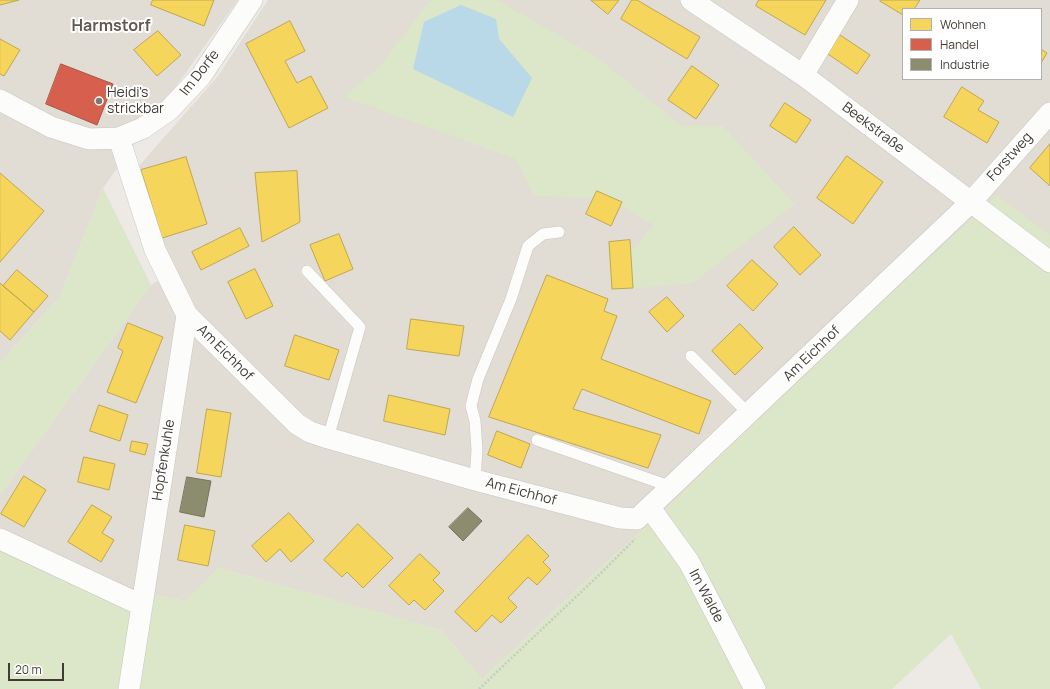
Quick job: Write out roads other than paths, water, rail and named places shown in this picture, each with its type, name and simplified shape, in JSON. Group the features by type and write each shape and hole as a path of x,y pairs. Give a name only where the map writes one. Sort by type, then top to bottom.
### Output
{"street":[{"name":"Im Dorfe","path":"0,100 51,127 89,139 119,138 143,128 169,110 201,76 252,0"},
{"name":"Beekstraße","path":"691,0 804,75 1050,262"},
{"path":"804,75 848,0"},
{"name":"Forstweg","path":"971,202 1050,113"},
{"name":"Am Eichhof","path":"119,138 155,250 187,315 297,424 310,432 328,438 476,480 620,518 644,514 971,202"},
{"name":"Hopfenkuhle","path":"129,689 187,315"},
{"name":"Im Walde","path":"644,514 689,562 755,689"},
{"path":"0,539 141,605"}],"lane":[{"path":"476,480 477,450 475,421 471,406 478,379 511,299 528,246 543,234 559,232"},
{"path":"308,271 360,327 328,438"},
{"path":"692,356 749,414"},
{"path":"537,440 672,487"}],"water":[{"path":"461,5 496,19 499,39 532,78 513,117 413,69 424,22"}],"place":[{"name":"Heidi's strickbar","path":"99,101"}],"district":[{"name":"Harmstorf","path":"111,27"}]}
